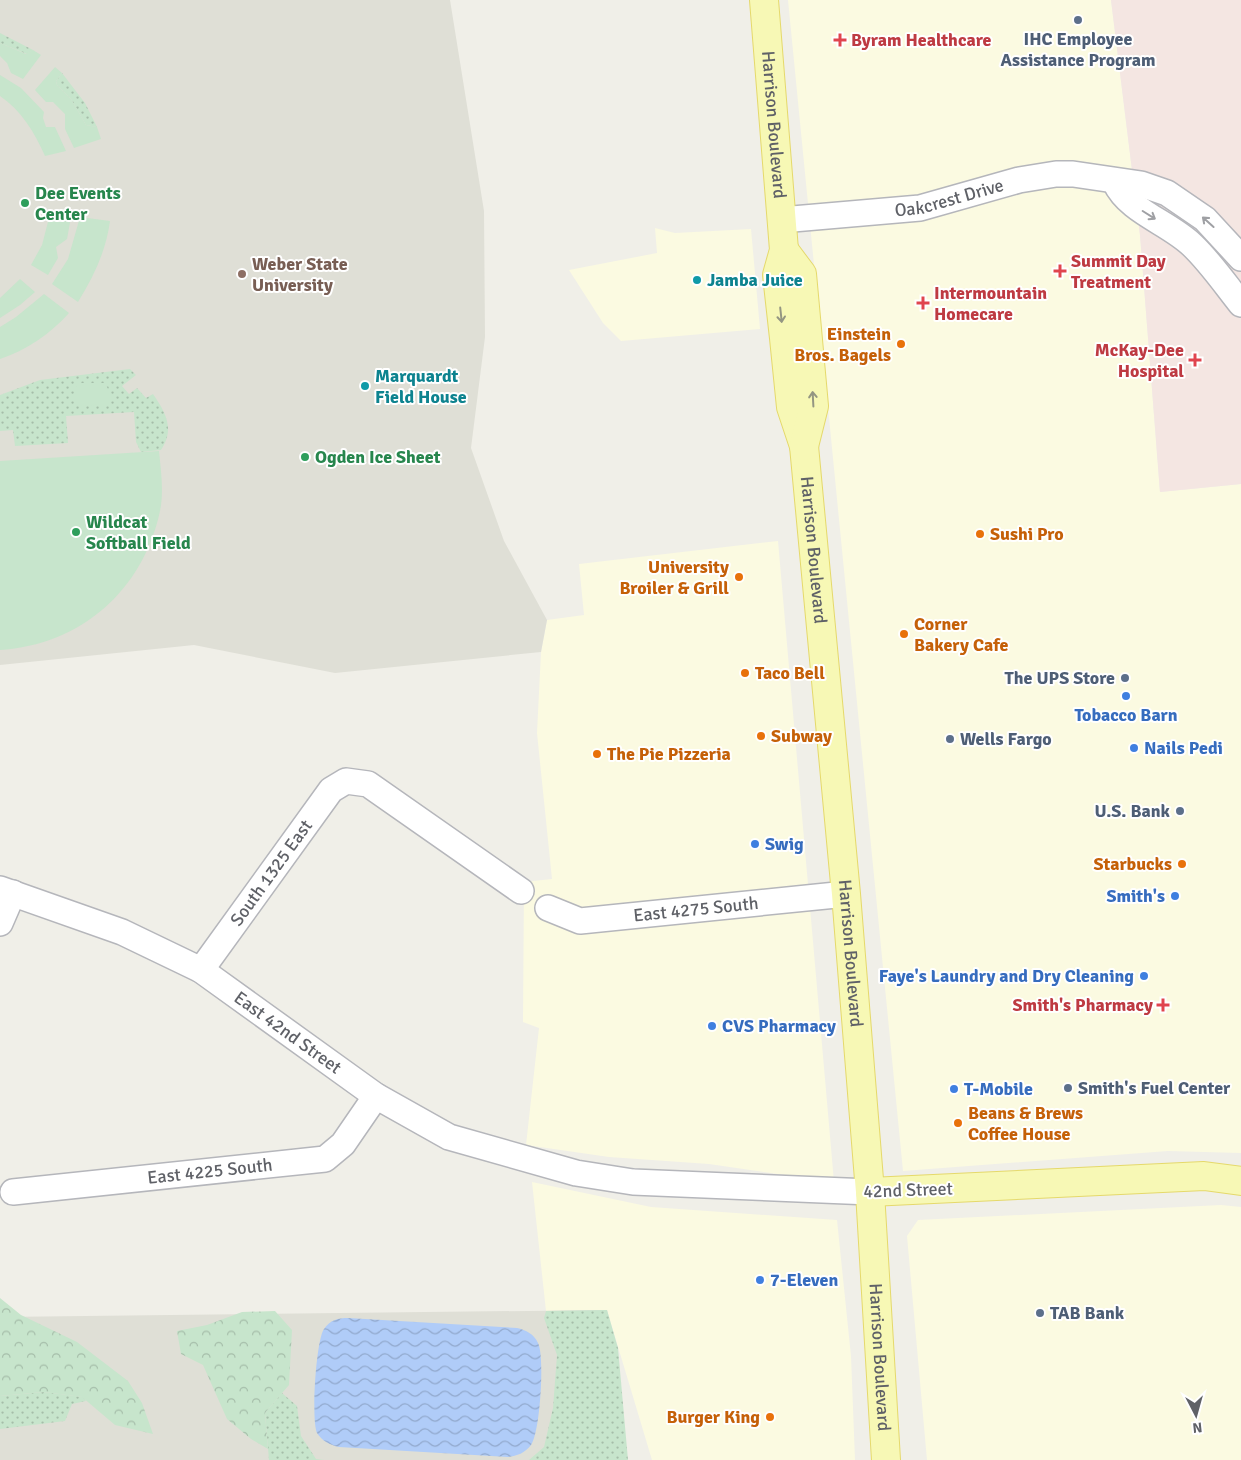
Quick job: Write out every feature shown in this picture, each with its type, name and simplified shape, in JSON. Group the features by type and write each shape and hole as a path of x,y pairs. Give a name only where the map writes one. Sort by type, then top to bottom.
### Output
{"main road":[{"name":"Harrison Boulevard","path":"764,0 784,250 802,274 814,406 804,446 846,894 870,1192 886,1460"},
{"name":"42nd Street","path":"870,1192 1204,1176 1241,1181"}],"street":[{"name":"Oakcrest Drive","path":"781,220 920,208 1019,180 1056,174 1089,175 1115,182 1141,184 1174,197 1205,219 1241,258"},
{"path":"1115,182 1127,199 1172,229 1192,245 1241,304"},
{"name":"South 1325 East","path":"201,970 331,790 346,781 368,784 521,891"},
{"path":"0,923 6,891"},
{"name":"East 42nd Street","path":"6,891 122,932 201,970 376,1096 450,1137 576,1173"},
{"name":"East 4275 South","path":"548,908 580,921 846,894"},
{"name":"East 4225 South","path":"13,1192 325,1159 343,1144 376,1096"},
{"name":"42nd Street","path":"576,1173 670,1186 870,1192"}],"shaded area":[{"name":"Weber State University","path":"0,0 450,0 484,211 485,337 471,448 504,541 547,620 541,652 335,673 194,645 0,665"},
{"path":"788,0 1111,0 1140,235 1160,492 1241,484 1241,1153 1168,1151 903,1171"},
{"name":"McKay-Dee Hospital","path":"1111,0 1241,0 1241,484 1160,492 1140,235"},
{"path":"655,228 675,233 751,229 760,329 621,341 603,323 569,270 657,253"},
{"path":"778,541 834,1182 709,1164 609,1157 526,1145 539,1028 523,1022 524,882 552,879 537,733 541,652 547,620 584,615 579,564"},
{"path":"532,1182 651,1207 837,1220 851,1356 855,1460 652,1460 607,1310 546,1311"},
{"path":"1221,1205 1241,1207 1241,1460 927,1460 907,1236 918,1220"},
{"path":"607,1310 627,1460 0,1460 0,1317"}],"green space":[{"path":"0,33 33,50 27,54 0,43"},
{"path":"0,43 26,54 33,50 41,55 23,79 11,73 7,63 0,56"},
{"path":"55,67 62,73 56,81 57,85 71,99 86,125 97,127 101,139 74,148 65,129 65,114 53,102 46,102 35,90"},
{"path":"62,73 85,103 97,127 86,125 71,99 57,85 56,81"},
{"path":"0,75 21,88 44,112 43,118 46,127 55,127 66,151 45,156 37,139 21,115 0,96"},
{"path":"50,214 71,217 67,239 56,247 58,258 48,275 31,265 42,245"},
{"path":"80,217 110,221 106,243 89,283 78,302 52,284 68,259"},
{"path":"20,279 35,292 0,318 0,298"},
{"path":"44,294 69,313 38,340 20,351 0,359 0,327 16,317"},
{"path":"130,369 136,375 122,386 129,394 137,388 146,398 153,394 165,415 168,428 161,450 141,452 136,442 134,412 66,416 68,443 15,446 13,430 0,431 0,395 40,380","holes":["79,383 105,383 106,404 99,403"]},
{"path":"79,383 105,383 111,395 111,400 106,404 83,406 75,404 75,388"},
{"name":"Wildcat Softball Field","path":"159,451 162,489 160,511 152,540 139,566 123,589 104,609 81,625 56,637 29,646 0,650 0,461"},
{"path":"0,1298 21,1315 77,1342 128,1381 142,1403 153,1434 115,1425 82,1397 44,1392 0,1396"},
{"path":"607,1310 618,1348 628,1460 529,1460 544,1447 553,1408 557,1355 544,1318 546,1311"},
{"path":"275,1311 292,1330 289,1385 265,1413 268,1449 251,1439 227,1419 203,1365 181,1354 177,1331 207,1325 242,1312"},
{"path":"44,1392 83,1397 86,1401 72,1404 65,1421 0,1429 0,1396"},
{"path":"282,1393 297,1406 301,1436 316,1459 324,1460 269,1460 265,1413"}],"water":[{"path":"348,1318 517,1328 529,1333 538,1343 541,1363 539,1411 531,1445 521,1454 508,1457 339,1447 329,1444 319,1436 315,1425 315,1380 319,1348 321,1336 326,1326 334,1320"}],"place":[{"name":"IHC Employee Assistance Program","path":"1078,20"},
{"name":"Byram Healthcare","path":"840,40"},
{"name":"Dee Events Center","path":"25,203"},
{"name":"Summit Day Treatment","path":"1060,271"},
{"name":"Weber State University","path":"242,274"},
{"name":"Jamba Juice","path":"697,280"},
{"name":"Intermountain Homecare","path":"923,303"},
{"name":"Einstein Bros. Bagels","path":"901,344"},
{"name":"McKay-Dee Hospital","path":"1195,360"},
{"name":"Marquardt Field House","path":"365,386"},
{"name":"Ogden Ice Sheet","path":"305,457"},
{"name":"Wildcat Softball Field","path":"76,532"},
{"name":"Sushi Pro","path":"980,534"},
{"name":"University Broiler & Grill","path":"739,577"},
{"name":"Corner Bakery Cafe","path":"904,634"},
{"name":"Taco Bell","path":"745,673"},
{"name":"The UPS Store","path":"1125,678"},
{"name":"Tobacco Barn","path":"1126,696"},
{"name":"Subway","path":"761,736"},
{"name":"Wells Fargo","path":"950,739"},
{"name":"Nails Pedi","path":"1134,748"},
{"name":"The Pie Pizzeria","path":"597,754"},
{"name":"U.S. Bank","path":"1180,811"},
{"name":"Swig","path":"755,844"},
{"name":"Starbucks","path":"1182,864"},
{"name":"Smith's","path":"1175,896"},
{"name":"Faye's Laundry and Dry Cleaning","path":"1144,976"},
{"name":"Smith's Pharmacy","path":"1163,1005"},
{"name":"CVS Pharmacy","path":"712,1026"},
{"name":"Smith's Fuel Center","path":"1068,1088"},
{"name":"T-Mobile","path":"954,1089"},
{"name":"Beans & Brews Coffee House","path":"958,1123"},
{"name":"7-Eleven","path":"760,1280"},
{"name":"TAB Bank","path":"1040,1313"},
{"name":"Burger King","path":"770,1417"}]}
